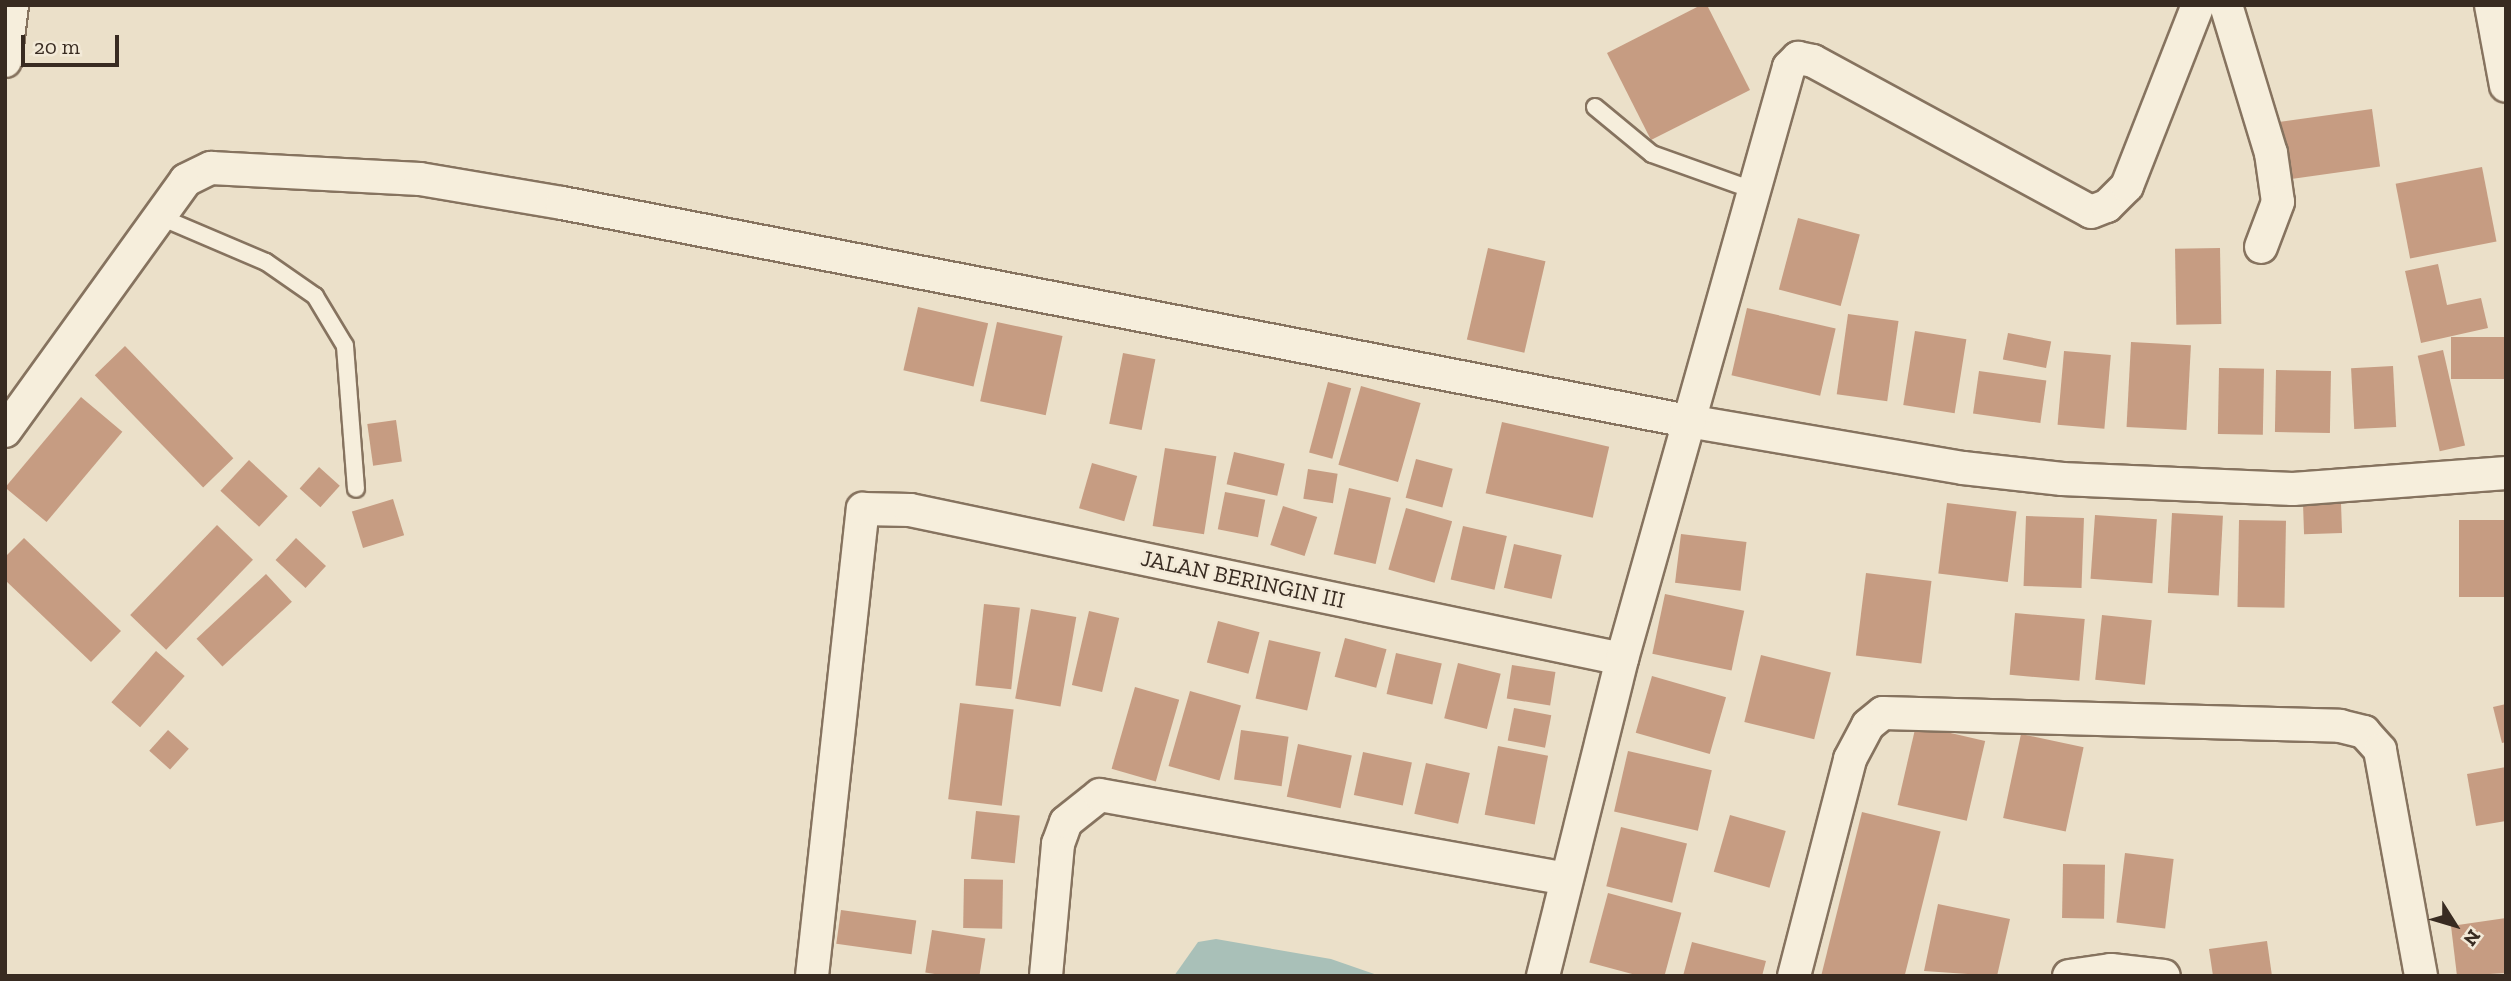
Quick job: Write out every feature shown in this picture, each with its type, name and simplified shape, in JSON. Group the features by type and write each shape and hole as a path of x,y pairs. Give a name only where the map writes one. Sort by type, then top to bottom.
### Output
{"street":[{"path":"5,61 12,5"},
{"path":"1543,976 1622,659 1750,189 1789,67 1798,58 2091,212 2107,206 2127,186 2198,5"},
{"path":"2226,5 2272,153 2278,202 2261,247"},
{"path":"2491,5 2506,86"},
{"path":"5,431 186,180 211,168 420,179 1688,421 1963,468 2100,482 2293,489 2506,473"},
{"name":"JALAN BERINGIN III","path":"812,976 863,509 910,510 1622,659"},
{"path":"1794,976 1850,759 1868,725 1884,713 2364,732 2380,750 2421,976"},
{"path":"1046,976 1058,844 1066,822 1100,795 1567,879"},
{"path":"2069,976 2137,971 2164,976"}],"lane":[{"path":"1595,107 1652,154 1750,189"},
{"path":"158,216 267,262 315,296 345,346 356,489"}],"water":[{"path":"1216,939 1331,959 1380,976 1174,976 1198,942"}],"building":[{"path":"1701,5 1707,5 1750,90 1651,140 1607,53"},
{"path":"2372,109 2380,166 2285,180 2277,122"},
{"path":"2482,167 2497,242 2410,258 2396,184"},
{"path":"1798,218 1860,235 1841,306 1779,289"},
{"path":"1488,248 1545,261 1524,353 1467,340"},
{"path":"2220,248 2221,324 2176,325 2175,249"},
{"path":"2438,264 2447,305 2481,298 2488,328 2421,343 2405,271"},
{"path":"918,307 988,323 974,387 903,370"},
{"path":"1747,308 1836,328 1820,396 1731,375"},
{"path":"1848,314 1899,321 1887,401 1837,394"},
{"path":"997,322 1063,336 1046,415 980,401"},
{"path":"1915,331 1966,339 1955,413 1903,405"},
{"path":"2008,333 2051,341 2046,368 2003,360"},
{"path":"2451,337 2506,337 2506,379 2451,379"},
{"path":"2131,342 2191,345 2186,430 2127,427"},
{"path":"125,346 233,458 203,487 95,375"},
{"path":"2443,350 2465,445 2440,451 2418,356"},
{"path":"2064,351 2111,355 2104,429 2058,425"},
{"path":"1123,353 1155,359 1142,430 1109,424"},
{"path":"2393,366 2396,427 2354,429 2351,368"},
{"path":"2219,368 2264,369 2263,435 2218,434"},
{"path":"2276,370 2331,371 2330,433 2275,432"},
{"path":"1979,371 2046,380 2040,423 1973,414"},
{"path":"1328,382 1351,388 1332,459 1309,453"},
{"path":"1361,386 1421,403 1398,482 1338,465"},
{"path":"81,397 122,432 47,522 5,487"},
{"path":"396,420 402,462 373,466 367,424"},
{"path":"1502,422 1609,447 1593,518 1486,493"},
{"path":"1165,448 1216,456 1204,534 1153,526"},
{"path":"1234,452 1285,464 1277,496 1227,484"},
{"path":"1416,459 1453,469 1442,507 1406,498"},
{"path":"249,460 288,496 259,527 220,491"},
{"path":"1092,463 1137,476 1124,521 1079,508"},
{"path":"319,467 340,486 320,507 300,489"},
{"path":"1308,469 1338,474 1333,503 1303,499"},
{"path":"1349,488 1391,498 1376,564 1334,554"},
{"path":"1225,492 1265,500 1258,537 1218,529"},
{"path":"393,499 404,535 363,548 352,512"},
{"path":"1947,503 2016,512 2008,582 1938,573"},
{"path":"2341,503 2342,533 2304,534 2303,504"},
{"path":"1283,506 1317,517 1305,556 1270,545"},
{"path":"1406,508 1452,521 1434,583 1388,570"},
{"path":"2172,513 2223,516 2219,596 2168,593"},
{"path":"2095,515 2157,519 2152,583 2091,579"},
{"path":"2026,516 2084,518 2082,588 2024,586"},
{"path":"2239,520 2286,521 2284,608 2237,607"},
{"path":"2459,520 2506,520 2506,597 2459,597"},
{"path":"217,525 253,560 166,650 130,615"},
{"path":"1463,526 1507,536 1494,590 1451,580"},
{"path":"1681,534 1747,542 1741,591 1675,583"},
{"path":"24,538 121,631 91,662 5,580 5,557"},
{"path":"296,538 326,566 306,588 276,560"},
{"path":"1514,544 1562,555 1552,599 1504,588"},
{"path":"1866,573 1932,581 1921,663 1856,655"},
{"path":"266,574 292,602 222,667 197,639"},
{"path":"1665,594 1744,611 1732,671 1652,654"},
{"path":"984,604 1020,608 1011,689 975,686"},
{"path":"1031,609 1076,617 1060,707 1015,699"},
{"path":"1089,611 1119,618 1102,692 1072,685"},
{"path":"2015,613 2085,619 2079,681 2010,675"},
{"path":"2102,615 2152,620 2145,685 2095,680"},
{"path":"1218,621 1260,632 1248,674 1207,663"},
{"path":"1345,638 1387,649 1376,688 1335,677"},
{"path":"1269,640 1321,652 1307,710 1256,698"},
{"path":"156,651 185,676 140,727 111,702"},
{"path":"1396,653 1442,664 1432,704 1387,694"},
{"path":"1761,655 1831,672 1814,739 1744,722"},
{"path":"1458,663 1501,674 1487,729 1444,718"},
{"path":"1512,665 1555,672 1550,705 1507,699"},
{"path":"1652,676 1726,697 1710,754 1636,733"},
{"path":"1135,687 1179,700 1156,781 1112,769"},
{"path":"1190,691 1241,706 1219,781 1169,766"},
{"path":"960,703 1014,710 1002,806 948,799"},
{"path":"2506,704 2506,742 2502,743 2493,707"},
{"path":"1514,708 1551,715 1545,748 1508,740"},
{"path":"1916,725 1985,741 1967,821 1898,805"},
{"path":"168,730 189,749 170,770 149,751"},
{"path":"1241,730 1289,737 1282,786 1234,780"},
{"path":"2021,734 2084,747 2066,831 2003,818"},
{"path":"1298,744 1352,755 1341,808 1287,797"},
{"path":"1498,746 1548,756 1535,824 1485,815"},
{"path":"1628,751 1712,770 1698,831 1614,811"},
{"path":"1363,752 1412,762 1403,805 1354,795"},
{"path":"1426,763 1470,773 1458,824 1414,814"},
{"path":"2506,767 2506,821 2476,826 2467,774"},
{"path":"976,811 1020,816 1015,863 971,859"},
{"path":"1862,812 1941,832 1905,976 1821,976"},
{"path":"1730,815 1786,831 1769,888 1714,872"},
{"path":"1621,827 1687,843 1672,903 1606,886"},
{"path":"2125,853 2174,859 2165,928 2116,922"},
{"path":"2063,864 2105,865 2104,919 2062,918"},
{"path":"964,879 1003,880 1002,929 963,928"},
{"path":"1608,893 1681,913 1664,976 1640,976 1589,963"},
{"path":"1938,904 2010,919 1997,976 1924,971"},
{"path":"841,910 916,921 912,954 836,944"},
{"path":"2506,918 2506,973 2457,976 2451,926"},
{"path":"932,930 985,938 979,976 925,972"},
{"path":"2267,941 2272,976 2213,976 2209,949"},
{"path":"1692,942 1766,961 1762,976 1683,976"}]}
